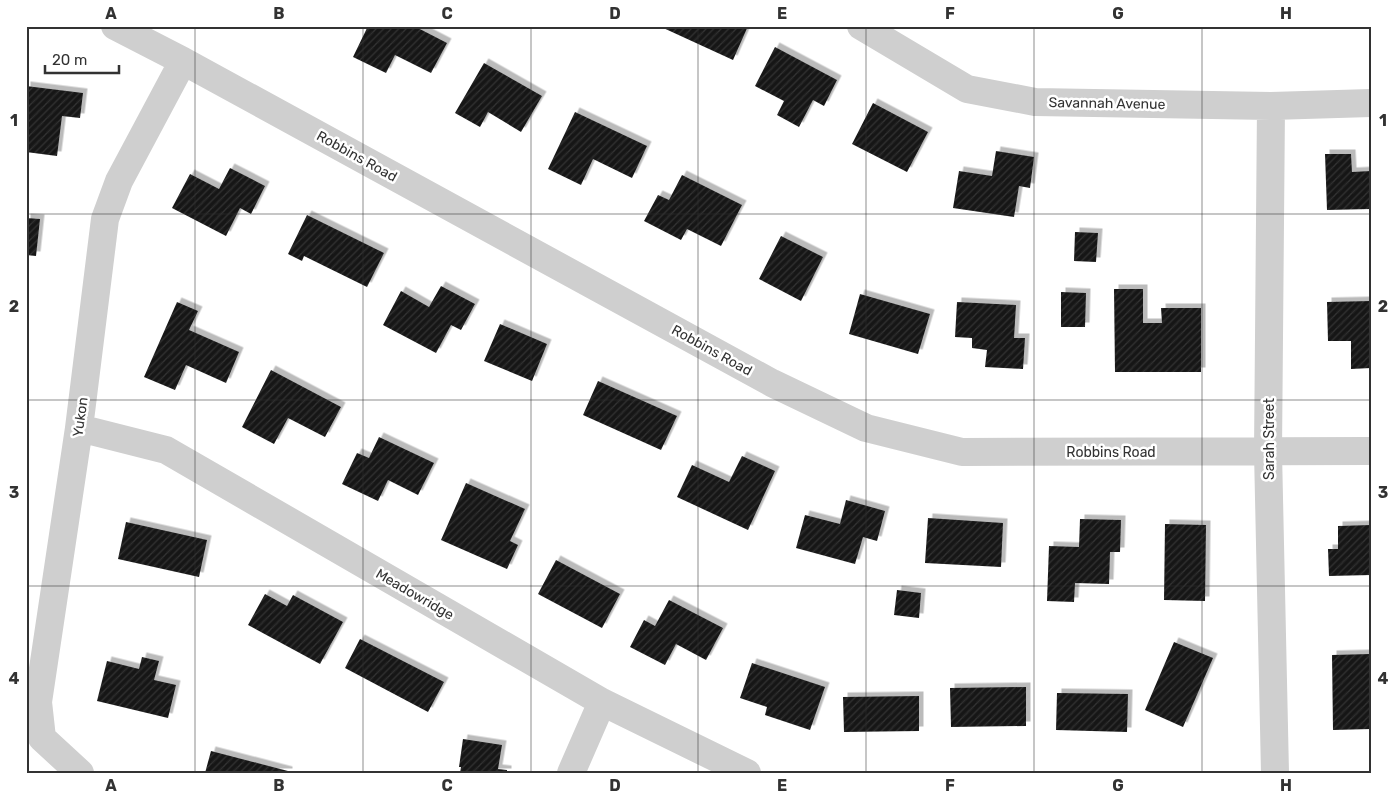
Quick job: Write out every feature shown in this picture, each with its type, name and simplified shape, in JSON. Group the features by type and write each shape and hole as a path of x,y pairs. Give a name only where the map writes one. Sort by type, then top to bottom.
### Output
{"street":[{"name":"Robbins Road","path":"115,26 183,61 772,383 866,428 962,452 1371,451"},
{"name":"Savannah Avenue","path":"861,26 967,89 1035,102 1271,106 1371,103"},
{"name":"Yukon","path":"80,773 42,738 38,702 79,428 105,219 119,181 183,61"},
{"name":"Sarah Street","path":"1271,106 1268,452 1275,773"},
{"name":"Meadowridge","path":"79,428 166,450 602,702 748,773"},
{"path":"571,773 602,702"}],"building":[{"path":"368,26 414,26 447,43 431,73 395,55 386,73 353,57"},
{"path":"659,26 748,26 733,60"},
{"path":"775,47 837,80 824,106 813,100 799,127 777,115 784,101 755,86"},
{"path":"484,63 542,96 521,132 488,112 480,127 455,113"},
{"path":"26,86 83,93 80,118 62,116 57,156 26,152"},
{"path":"873,103 928,132 907,172 852,144"},
{"path":"575,112 647,146 632,178 593,159 581,185 548,169"},
{"path":"996,151 1034,157 1030,188 1019,186 1014,217 953,208 959,171 992,176"},
{"path":"1325,154 1351,154 1352,172 1371,171 1371,209 1327,210"},
{"path":"230,168 265,186 251,214 240,208 226,236 172,208 190,174 219,189"},
{"path":"682,175 742,205 721,246 687,229 681,240 644,221 658,195 669,200"},
{"path":"307,215 384,253 367,287 304,256 302,261 288,254"},
{"path":"26,218 40,219 36,256 26,255"},
{"path":"1075,232 1098,233 1096,262 1074,261"},
{"path":"781,236 823,257 801,301 759,279"},
{"path":"441,286 475,304 461,330 451,325 436,353 383,325 401,291 429,307"},
{"path":"1114,289 1143,289 1143,323 1162,323 1161,308 1201,308 1201,372 1115,372"},
{"path":"1061,292 1086,293 1085,327 1061,327"},
{"path":"860,294 930,314 918,354 849,334"},
{"path":"1371,301 1371,368 1351,369 1351,341 1328,341 1327,302"},
{"path":"177,302 198,311 189,330 239,352 226,383 186,365 175,390 144,377"},
{"path":"957,302 1016,305 1014,338 1025,338 1023,369 985,367 987,350 972,348 972,338 955,337"},
{"path":"500,324 547,344 532,381 484,361"},
{"path":"271,370 341,407 325,437 288,418 274,444 242,427"},
{"path":"598,381 677,416 661,450 583,415"},
{"path":"379,437 434,463 418,495 388,480 378,501 342,484 357,453 369,458"},
{"path":"742,456 775,471 748,530 677,497 692,465 729,482"},
{"path":"466,483 525,509 510,541 518,545 507,569 441,540"},
{"path":"846,500 885,511 877,541 863,537 855,564 796,548 805,515 840,524"},
{"path":"928,518 1003,523 1001,567 925,563"},
{"path":"1080,519 1121,520 1120,552 1110,552 1109,584 1075,583 1074,602 1047,601 1049,546 1079,547"},
{"path":"126,522 207,540 199,577 118,559"},
{"path":"1165,524 1206,525 1205,601 1164,600"},
{"path":"1371,525 1371,575 1329,576 1328,549 1338,549 1338,526"},
{"path":"556,560 620,594 602,628 538,594"},
{"path":"897,590 921,593 919,618 894,615"},
{"path":"265,594 287,606 293,595 343,622 320,664 248,625"},
{"path":"669,600 723,628 706,660 676,644 665,665 630,647 644,620 655,626"},
{"path":"360,639 444,682 428,712 345,668"},
{"path":"1174,642 1213,658 1183,727 1145,710"},
{"path":"1370,654 1371,729 1333,730 1332,655"},
{"path":"142,657 159,661 154,680 176,685 168,718 97,701 107,661 139,669"},
{"path":"752,663 825,687 810,730 765,715 767,707 740,698"},
{"path":"1026,687 1026,726 951,727 950,688"},
{"path":"1057,693 1128,694 1127,732 1056,730"},
{"path":"919,696 919,731 844,732 843,697"},
{"path":"463,739 502,745 498,769 507,770 507,773 460,773 461,767 459,767"},
{"path":"211,751 288,771 288,773 205,773"}]}
